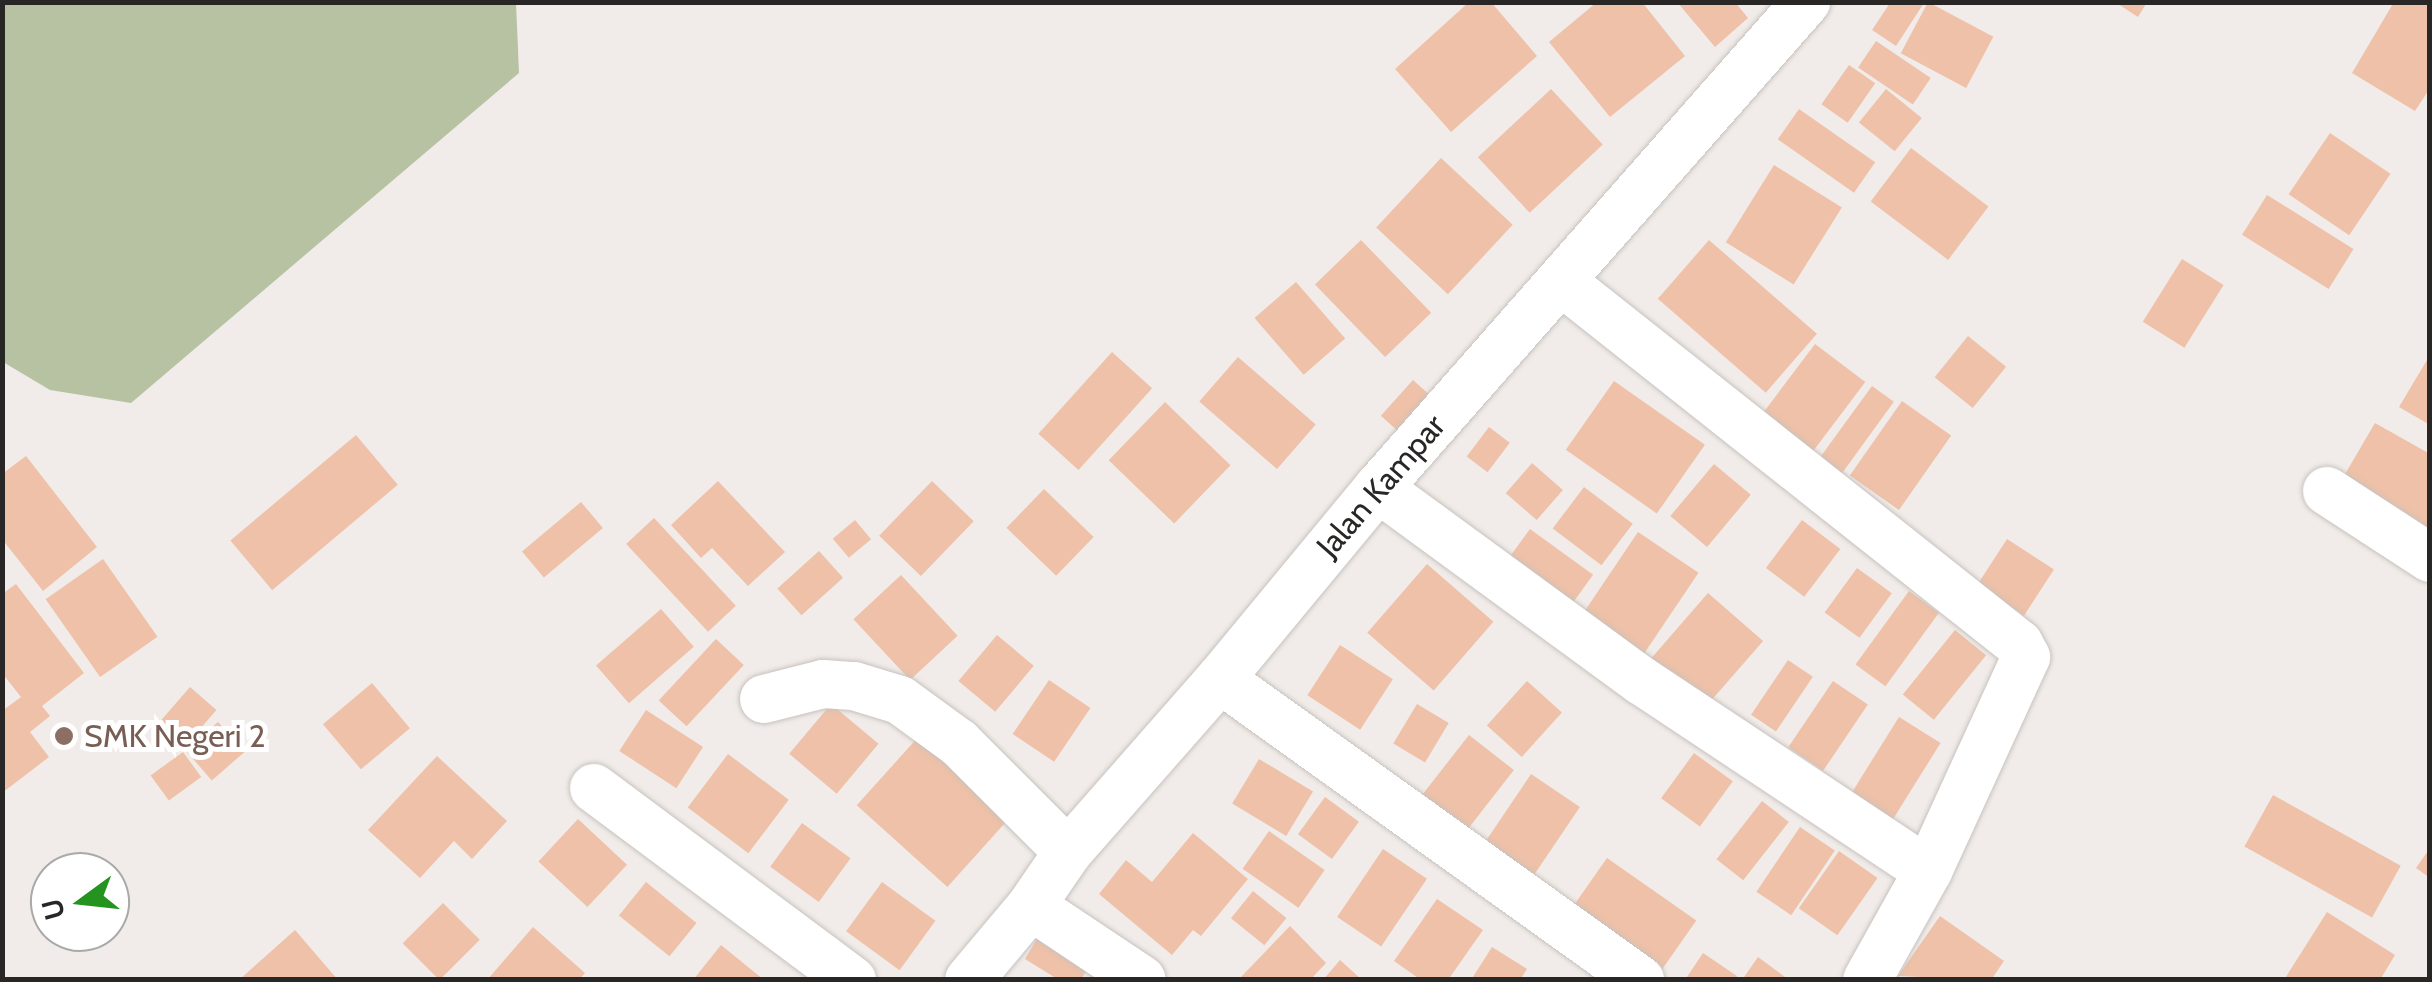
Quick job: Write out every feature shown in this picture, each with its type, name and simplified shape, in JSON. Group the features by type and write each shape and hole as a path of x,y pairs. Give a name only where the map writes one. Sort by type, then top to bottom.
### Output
{"street":[{"name":"Jalan Kampar","path":"968,980 1031,906 1068,852 1220,679 1378,488 1806,2"},
{"path":"1562,282 2020,644 2026,657 1928,871 1867,980"},
{"path":"1378,488 1642,682 1928,871"},
{"path":"2327,491 2430,558"},
{"path":"1220,679 1640,980"},
{"path":"764,699 822,684 854,686 900,700 959,744 1068,852"},
{"path":"594,788 852,980"},
{"path":"1031,906 1142,980"}],"green space":[{"path":"3,2 516,3 519,73 131,403 50,390 3,362"}],"building":[{"path":"1469,2 1491,2 1537,56 1451,132 1395,69"},
{"path":"1597,2 1642,2 1685,56 1610,117 1549,42"},
{"path":"1677,2 1735,2 1748,18 1715,47"},
{"path":"1928,2 1993,37 1966,88 1901,53"},
{"path":"2115,2 2147,2 2138,17"},
{"path":"2394,2 2430,2 2430,88 2415,111 2352,73"},
{"path":"1890,3 1924,3 1896,46 1872,30"},
{"path":"1876,41 1931,78 1913,104 1858,68"},
{"path":"1849,65 1875,83 1848,123 1821,104"},
{"path":"1551,89 1603,145 1530,213 1478,157"},
{"path":"1886,89 1922,118 1895,151 1859,122"},
{"path":"1799,109 1875,162 1854,193 1778,139"},
{"path":"2330,133 2391,174 2349,235 2289,194"},
{"path":"1911,148 1988,206 1948,260 1871,202"},
{"path":"1441,158 1513,225 1448,294 1376,227"},
{"path":"1774,165 1842,207 1794,285 1726,242"},
{"path":"2267,195 2354,249 2329,289 2242,235"},
{"path":"1361,240 1431,313 1385,357 1315,284"},
{"path":"1709,240 1817,334 1766,393 1658,299"},
{"path":"2182,259 2224,285 2184,348 2143,322"},
{"path":"1296,282 1345,339 1304,375 1254,318"},
{"path":"1968,336 2006,367 1973,408 1935,377"},
{"path":"1815,344 1865,382 1811,455 1760,417"},
{"path":"1112,352 1152,388 1079,470 1038,434"},
{"path":"2430,355 2430,425 2399,407"},
{"path":"1238,357 1316,425 1277,469 1199,402"},
{"path":"1413,380 1432,397 1399,432 1381,416"},
{"path":"1614,381 1705,445 1657,513 1566,450"},
{"path":"1872,386 1894,402 1831,488 1809,473"},
{"path":"1902,401 1951,435 1899,510 1850,476"},
{"path":"1165,402 1230,465 1174,523 1109,460"},
{"path":"2375,423 2430,454 2430,539 2338,486"},
{"path":"1489,427 1510,443 1487,472 1467,457"},
{"path":"356,435 398,485 272,590 230,540"},
{"path":"26,456 97,547 43,591 2,539 2,474"},
{"path":"1532,463 1563,490 1537,520 1506,493"},
{"path":"1714,464 1751,495 1707,547 1670,516"},
{"path":"718,481 785,552 748,586 712,548 701,558 671,525"},
{"path":"932,481 974,521 921,576 879,536"},
{"path":"1584,487 1633,524 1601,565 1553,529"},
{"path":"1044,489 1094,537 1056,576 1006,528"},
{"path":"581,502 603,528 544,578 522,551"},
{"path":"654,518 736,606 708,632 626,544"},
{"path":"855,520 871,539 849,558 833,539"},
{"path":"1802,520 1840,549 1804,597 1766,568"},
{"path":"1530,529 1593,575 1570,607 1506,561"},
{"path":"1638,532 1699,573 1637,664 1576,623"},
{"path":"2007,539 2054,569 2024,616 1977,585"},
{"path":"819,551 843,578 801,615 777,588"},
{"path":"103,559 157,637 100,677 46,599"},
{"path":"1427,564 1493,622 1434,690 1367,633"},
{"path":"1857,568 1892,593 1859,638 1825,612"},
{"path":"901,575 958,636 910,680 853,619"},
{"path":"16,584 84,673 42,706 50,716 30,732 49,757 2,793 2,711 21,697 2,673 2,594"},
{"path":"1909,591 1939,613 1885,686 1856,665"},
{"path":"1708,593 1763,641 1699,715 1644,667"},
{"path":"661,609 694,647 629,703 596,665"},
{"path":"1955,630 1986,655 1934,720 1903,695"},
{"path":"997,635 1034,666 995,712 958,681"},
{"path":"716,639 744,665 687,726 659,700"},
{"path":"1340,645 1393,679 1360,730 1307,695"},
{"path":"1788,660 1813,677 1776,731 1751,715"},
{"path":"1049,680 1090,708 1054,762 1013,734"},
{"path":"1527,681 1562,712 1522,757 1487,726"},
{"path":"1833,681 1868,704 1823,771 1788,747"},
{"path":"372,683 410,728 361,769 323,724"},
{"path":"190,687 216,710 187,744 160,721"},
{"path":"831,704 878,744 837,794 789,754"},
{"path":"1417,704 1449,723 1425,762 1393,743"},
{"path":"646,710 703,747 676,788 619,751"},
{"path":"1899,717 1941,743 1890,824 1848,798"},
{"path":"218,722 244,752 212,780 186,750"},
{"path":"929,725 1020,807 947,887 857,805"},
{"path":"1469,735 1514,770 1466,832 1421,796"},
{"path":"183,752 201,777 169,801 151,776"},
{"path":"1694,753 1733,781 1700,827 1661,798"},
{"path":"728,754 789,800 748,853 688,808"},
{"path":"437,756 507,821 472,859 454,841 420,878 368,830"},
{"path":"1259,759 1313,791 1286,836 1232,804"},
{"path":"1531,774 1580,807 1531,879 1482,846"},
{"path":"2273,795 2401,866 2372,917 2244,847"},
{"path":"1325,797 1359,822 1332,859 1298,834"},
{"path":"1762,801 1789,822 1743,880 1716,859"},
{"path":"578,819 627,865 587,907 538,861"},
{"path":"802,823 851,858 819,902 770,867"},
{"path":"1800,827 1835,850 1791,915 1756,892"},
{"path":"1269,831 1325,870 1298,908 1243,869"},
{"path":"1193,833 1248,879 1201,936 1193,930 1172,955 1099,894 1126,860 1152,882"},
{"path":"2430,848 2430,878 2416,868"},
{"path":"1383,849 1427,879 1381,947 1337,917"},
{"path":"1839,851 1878,878 1837,935 1799,908"},
{"path":"1607,858 1696,921 1661,971 1571,909"},
{"path":"646,882 697,923 669,956 619,915"},
{"path":"882,882 935,921 900,970 846,931"},
{"path":"1253,891 1286,918 1264,945 1231,918"},
{"path":"1437,899 1483,930 1448,980 1421,980 1394,961"},
{"path":"443,903 480,940 440,980 403,943"},
{"path":"2327,912 2395,955 2380,980 2284,980"},
{"path":"1940,916 2004,961 1991,980 1898,976"},
{"path":"1290,926 1326,963 1310,980 1238,980"},
{"path":"533,927 585,973 579,980 487,980"},
{"path":"295,930 338,980 239,980"},
{"path":"1041,932 1091,962 1081,980 1059,980 1025,959"},
{"path":"721,945 764,980 693,980"},
{"path":"1492,947 1527,969 1520,980 1471,980"},
{"path":"1703,953 1737,976 1735,980 1685,980"},
{"path":"1758,957 1789,980 1742,980"},
{"path":"1340,960 1362,980 1323,980"}],"place":[{"name":"SMK Negeri 2","path":"64,736"}]}
